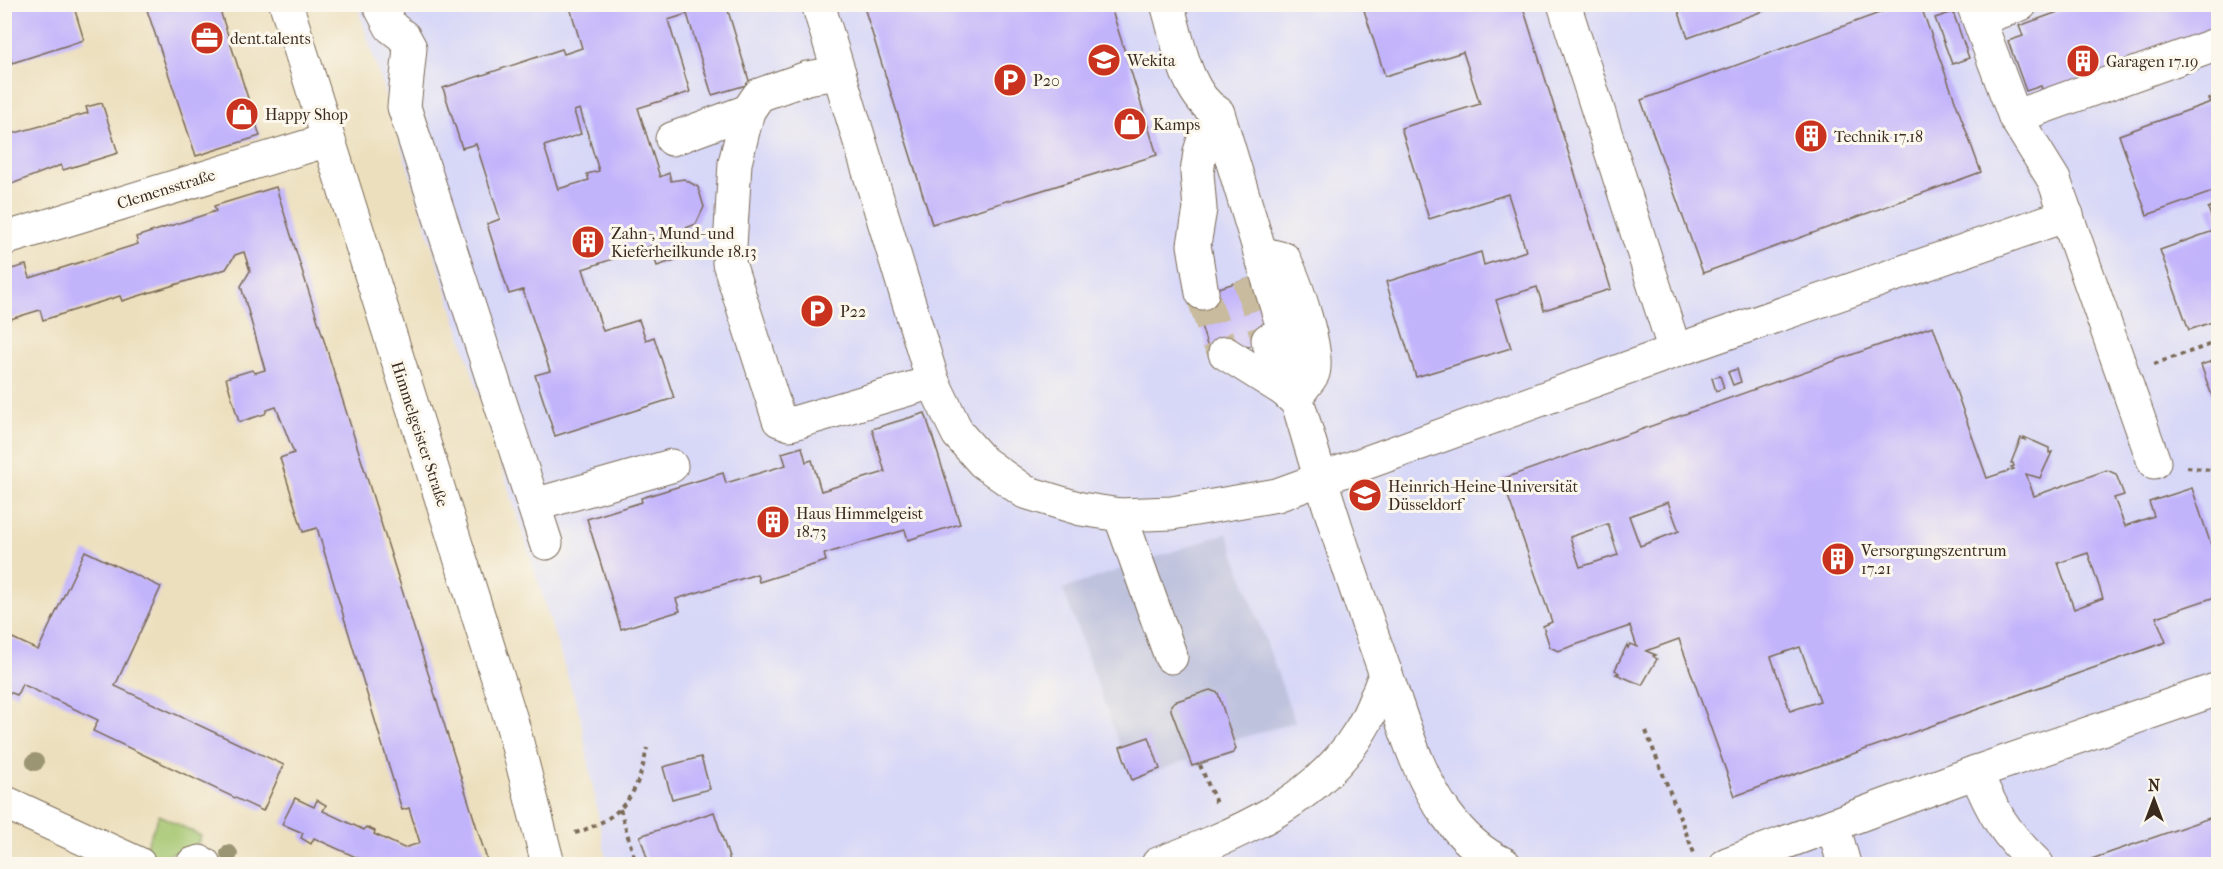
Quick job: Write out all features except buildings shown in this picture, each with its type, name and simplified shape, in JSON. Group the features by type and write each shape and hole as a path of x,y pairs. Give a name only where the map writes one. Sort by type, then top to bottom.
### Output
{"street":[{"name":"Himmelgeister Straße","path":"286,4 512,723 546,854"},
{"path":"379,4 391,27 404,37 410,48 404,107 546,543"},
{"path":"818,4 933,382 958,434 983,462 1025,492 1081,509 1120,515 1172,513 1236,504 1277,495 1675,351 2067,215"},
{"path":"1167,4 1189,77 1206,121 1197,173 1200,209 1194,245 1202,293"},
{"path":"1564,4 1675,351"},
{"path":"2021,4 1976,12 2015,117 2054,180 2121,375 2154,462"},
{"path":"2015,117 2218,44"},
{"path":"839,73 807,78 759,95 748,111 735,163 729,263 779,420 790,424 933,382"},
{"path":"672,139 748,111"},
{"path":"1206,121 1218,113 1254,266 1320,478 1386,673 1428,780 1446,813 1475,847 1504,864"},
{"name":"Clemensstraße","path":"4,239 328,140"},
{"path":"1268,340 1294,394"},
{"path":"1225,354 1294,394"},
{"path":"534,505 671,466"},
{"path":"1120,515 1172,657"},
{"path":"1158,864 1230,837 1317,782 1339,760 1360,731 1386,673"},
{"path":"1727,864 1976,772 2218,689"},
{"path":"1976,772 1991,810 2013,839 2037,864"},
{"path":"4,802 139,864"},
{"path":"1833,825 1844,864"},
{"path":"193,864 200,862 204,864"}],"path":[{"path":"2121,375 2218,342"},
{"path":"1646,731 1694,854"},
{"path":"546,854 599,824 620,809 640,783 647,748"},
{"path":"620,809 636,864"}],"shaded area":[{"name":"Heinrich-Heine-Universität Düsseldorf","path":"357,5 2218,5 2218,864 607,864 580,716"},
{"path":"1227,533 1295,722 1235,740 1236,749 1233,753 1197,766 1192,766 1188,760 1132,780 1063,589"}],"green space":[{"path":"159,815 201,836 197,845 158,858 144,851"}],"tunnel":[{"path":"1249,278 1268,340"},
{"path":"1202,293 1217,339 1225,353"}],"place":[{"name":"dent.talents","path":"207,38"},
{"name":"Wekita","path":"1104,60"},
{"name":"Garagen 17.19","path":"2083,61"},
{"name":"P20","path":"1010,80"},
{"name":"Happy Shop","path":"242,114"},
{"name":"Kamps","path":"1130,124"},
{"name":"Technik 17.18","path":"1811,136"},
{"name":"Zahn-, Mund- und Kieferheilkunde 18.13","path":"588,242"},
{"name":"P22","path":"817,311"},
{"name":"Heinrich-Heine-Universität Düsseldorf","path":"1365,495"},
{"name":"Haus Himmelgeist 18.73","path":"773,522"},
{"name":"Versorgungszentrum 17.21","path":"1838,559"}]}
